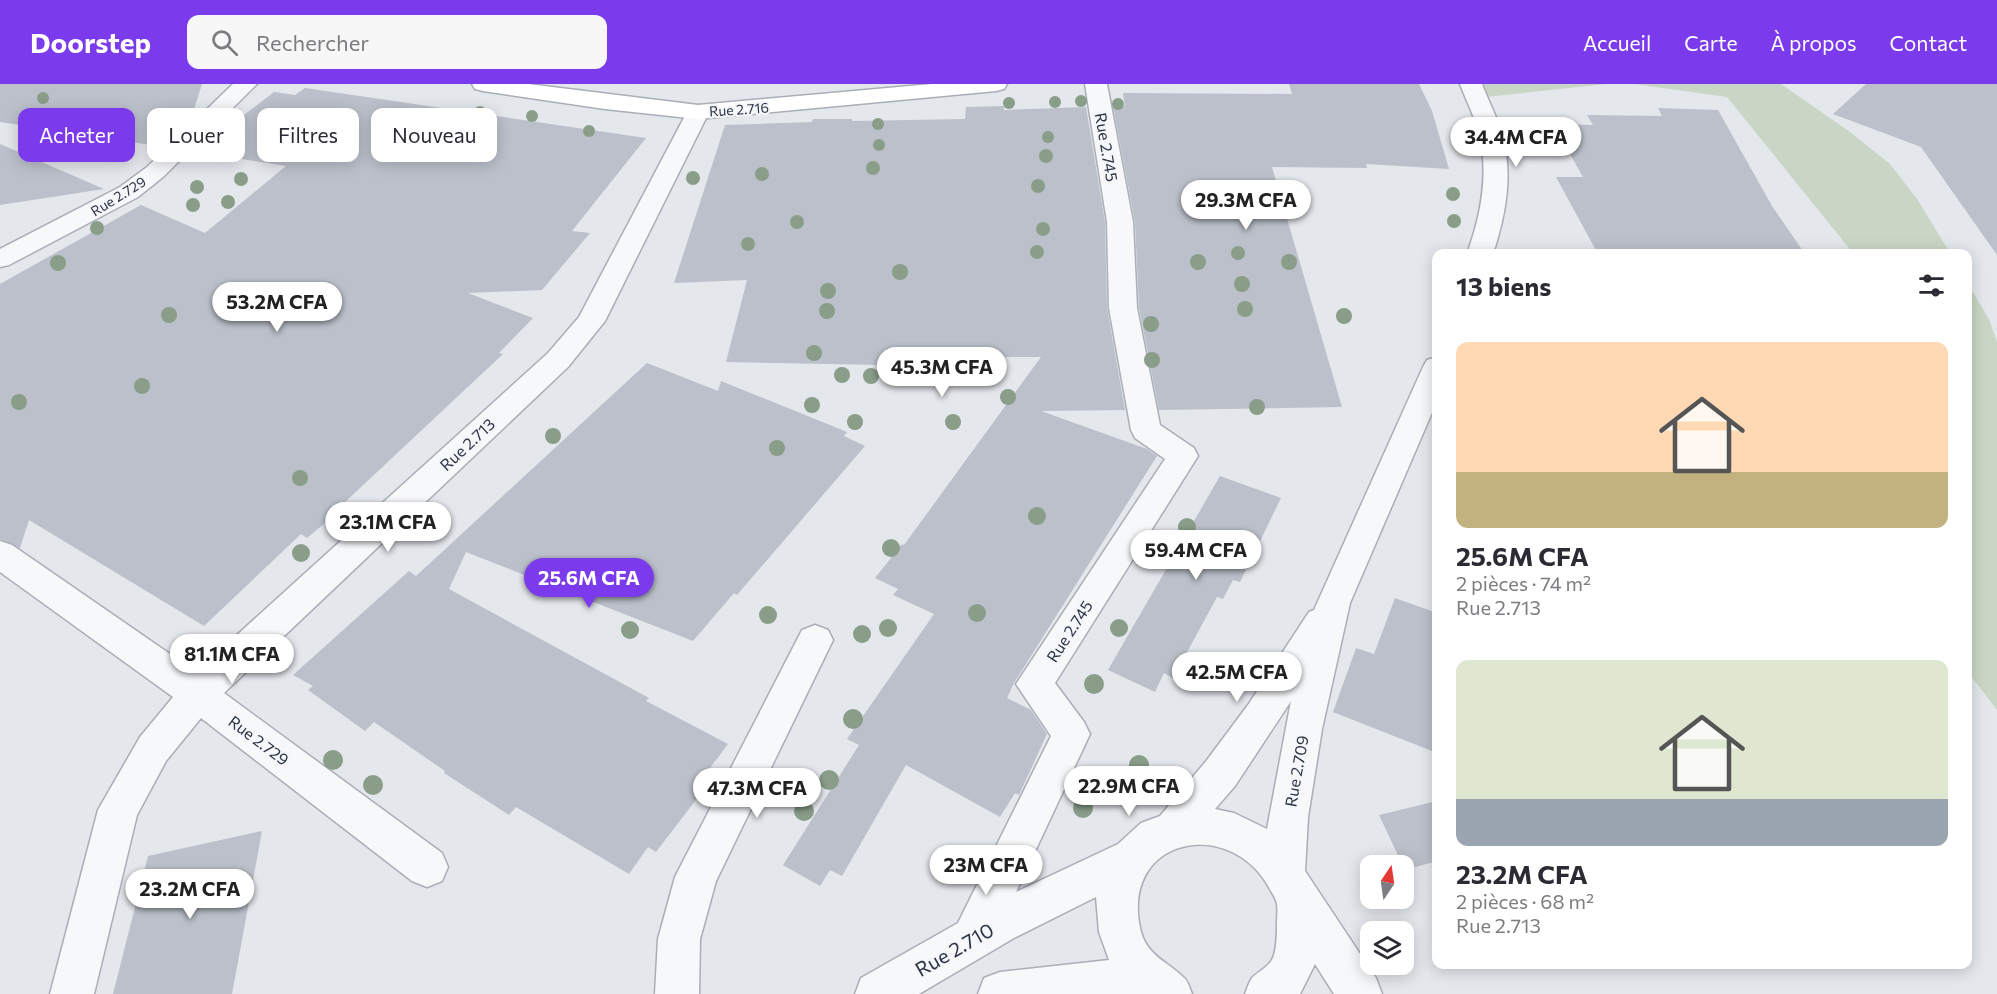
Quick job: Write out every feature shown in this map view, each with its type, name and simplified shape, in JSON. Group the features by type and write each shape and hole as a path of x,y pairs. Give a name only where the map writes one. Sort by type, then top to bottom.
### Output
{"main road":[{"name":"Rue 2.716","path":"483,84 605,102 698,112 996,84"}],"street":[{"name":"Rue 2.729","path":"0,259 129,192 155,172 246,84"},
{"name":"Rue 2.745","path":"973,938 1071,734 1034,684 1183,456 1146,430 1123,308 1120,222 1096,84"},
{"path":"1471,84 1493,143 1497,183 1488,232 1482,249"},
{"name":"Rue 2.713","path":"72,994 118,810 153,749 198,694 558,360 591,321 698,112"},
{"name":"Rue 2.709","path":"1175,828 1221,773 1254,727 1334,603 1432,378"},
{"name":"Rue 2.729","path":"0,554 198,694 427,867"},
{"name":"Rue 2.709","path":"1267,994 1278,987 1296,962 1288,817 1303,729 1334,603"},
{"path":"676,994 679,939 696,877 815,640"},
{"path":"1158,986 1125,949 1115,915 1117,885 1129,859 1149,839 1175,828 1197,824 1234,831 1262,847 1293,904 1359,994"},
{"name":"Rue 2.710","path":"877,994 973,938 1129,859"},
{"path":"1000,994 1158,986"}],"green space":[{"path":"1471,84 1607,84 1476,98"},
{"path":"1634,84 1781,84 1850,132 1890,164 1917,199 1948,249 1850,249 1727,97"},
{"path":"1972,291 1989,319 1997,342 1997,710 1972,677"}],"building":[{"path":"0,84 202,84 194,108 147,108 147,144 135,143 135,108 18,108 18,125 0,122"},
{"path":"1289,84 1419,84 1432,111 1449,169 1366,164 1367,168 1272,167 1342,407 1159,410 1139,308 1135,222 1113,106 1125,106 1123,93 1292,94"},
{"path":"1866,84 1997,84 1997,255 1921,147 1833,114"},
{"path":"305,88 441,108 371,108 371,162 497,162 497,116 646,138 572,231 590,233 542,290 468,293 533,318 499,353 503,354 344,503 348,504 307,538 301,534 204,626 29,520 20,548 0,539 0,284 141,205 205,233 286,166 260,162 359,162 359,108 257,108 257,161 245,160 245,114 274,92 295,95"},
{"path":"1004,106 1004,110 1086,107 1105,222 1107,308 1125,410 1041,411 1147,449 1157,456 1014,683 1007,698 1031,710 1047,734 1019,795 1015,793 1000,817 906,765 842,876 830,870 820,886 783,865 859,745 847,739 934,614 893,595 898,589 875,578 902,544 904,545 1041,357 883,357 882,365 726,362 747,280 674,283 725,125 812,122 813,119 852,119 852,121 965,119 966,107"},
{"path":"1658,108 1718,110 1772,206 1802,249 1595,249 1556,177 1583,177 1553,124 1593,125 1587,115 1662,116"},
{"path":"0,144 18,152 18,162 42,162 104,189 0,205"},
{"path":"647,363 718,391 721,381 847,432 844,436 865,446 737,595 734,593 693,641 466,552 449,589 649,698 646,701 728,744 710,768 718,771 656,852 648,847 629,874 516,807 509,815 444,773 445,771 374,722 365,731 308,690 313,686 293,675 409,571 416,576"},
{"path":"1220,476 1281,498 1240,582 1233,580 1223,599 1217,597 1173,678 1164,673 1155,692 1108,670"},
{"path":"1395,598 1432,611 1432,751 1333,712 1356,648 1374,654"},
{"path":"1432,802 1432,862 1414,867 1414,855 1398,855 1379,815"},
{"path":"262,831 232,994 113,994 148,856"}]}
